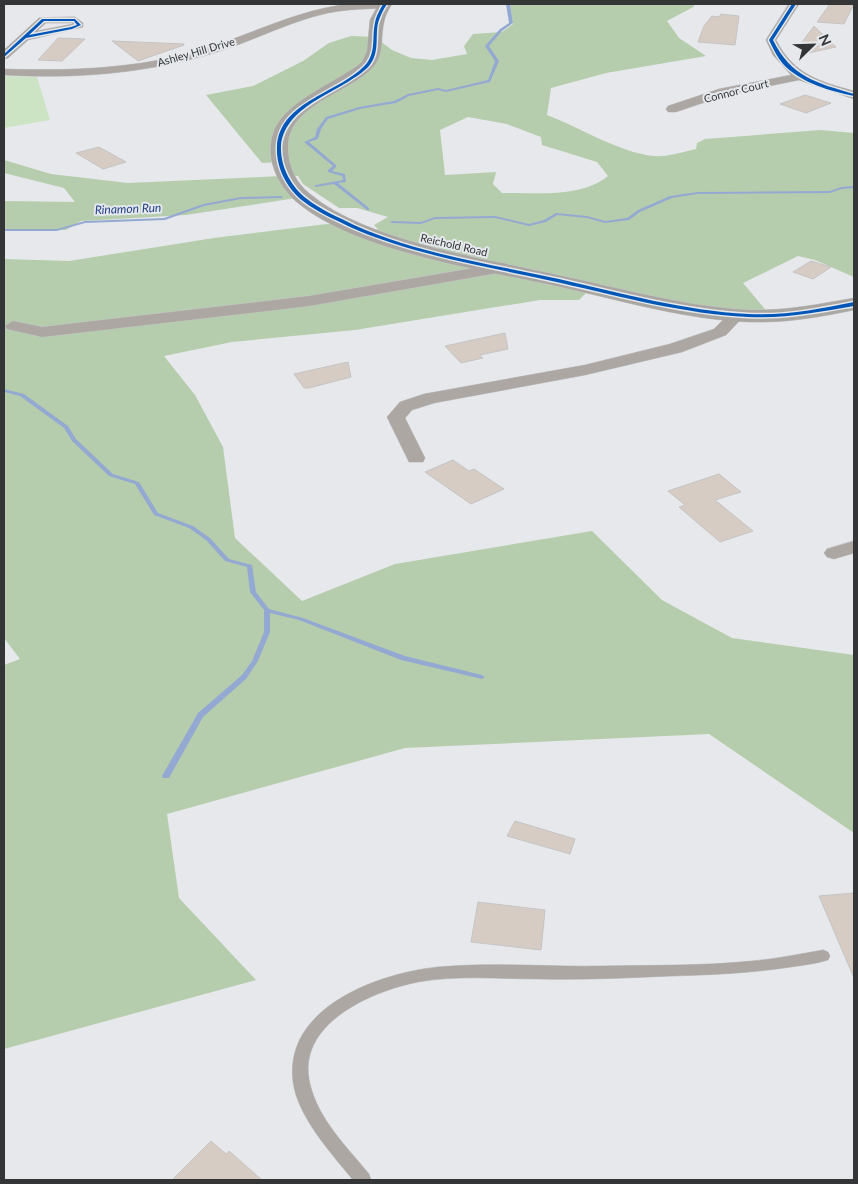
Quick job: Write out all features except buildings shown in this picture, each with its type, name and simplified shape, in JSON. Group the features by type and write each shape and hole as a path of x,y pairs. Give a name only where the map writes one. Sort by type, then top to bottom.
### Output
{"street":[{"name":"Ashley Hill Drive","path":"4,72 51,74 99,73 157,65 203,53 320,12 345,7 385,4"},
{"name":"Reichold Road","path":"385,4 376,25 375,52 367,66 300,110 286,125 279,144 282,172 287,182 309,203 352,227 418,248 678,306 738,315 780,314 854,304"},
{"path":"794,4 771,40 777,57 801,76 854,95"},
{"path":"4,56 25,37"},
{"name":"Connor Court","path":"672,109 723,92 801,76"},
{"path":"12,326 42,332 309,301 504,268"},
{"path":"416,458 396,417 406,406 430,398 585,370 676,348 720,332 738,315"},
{"path":"834,553 854,547"}],"lane":[{"path":"363,1180 319,1123 301,1082 301,1050 318,1023 344,1003 378,987 419,976 466,972 553,973 725,969 753,967 823,956"}],"green space":[{"path":"510,4 689,4 695,6 667,21 679,38 706,56 606,73 551,88 547,115 627,150 654,156 670,155 696,149 697,143 705,139 820,130 854,133 854,277 815,260 798,256 743,283 769,314 737,315 591,288 579,300 540,300 355,330 232,342 164,356 195,395 223,447 235,538 302,601 395,564 592,531 662,600 732,638 854,655 854,833 709,734 405,748 167,814 179,898 256,980 4,1049 4,665 20,659 4,638 4,259 69,261 214,238 343,222 370,233 378,229 374,225 388,217 357,208 339,208 303,184 298,176 285,176 303,197 186,215 81,221 66,230 4,229 4,201 75,202 64,188 4,173 4,160 51,174 128,183 284,176 281,162 262,163 206,95 253,86 303,61 329,43 351,36 375,37 392,50 411,58 432,60 467,54 464,46 473,34 502,32 513,24","holes":["468,117 507,124 541,137 542,145 597,162 608,176 597,183 571,191 557,193 502,193 493,184 496,172 445,175 440,130"]},
{"path":"4,76 37,77 50,120 4,128"}],"waterway":[{"path":"316,186 345,181 344,175 329,171 335,166 306,142 317,138 319,129 327,118 359,108 395,102 408,95 438,89 446,91 489,81 497,61 487,46 501,30 511,23 508,4"},
{"path":"336,184 368,209"},
{"path":"392,222 421,223 435,218 495,217 529,225 545,221 556,214 587,217 605,222 628,219 639,211 671,197 698,193 830,192 841,188 854,187"},
{"name":"Rinamon Run","path":"4,230 57,230 85,222 165,219 203,205 241,198 281,197"},
{"path":"4,390 22,395 66,427 74,440 111,475 137,483 156,514 191,527 208,539 227,560 250,566 253,592 267,610"},
{"path":"166,776 200,715 244,677 255,661 267,632 267,610"},
{"path":"267,610 301,619 403,658 482,677"}],"cycle path":[{"path":"385,4 377,23 373,56 367,65 357,74 301,109 282,132 279,146 284,172 297,193 311,204 337,219 391,241 449,257 686,308 736,315 765,316 810,312 854,304"},
{"path":"794,4 771,40 777,53 785,63 805,78 828,88 854,95"},
{"path":"4,56 43,20 75,20 79,25 25,37"}]}
